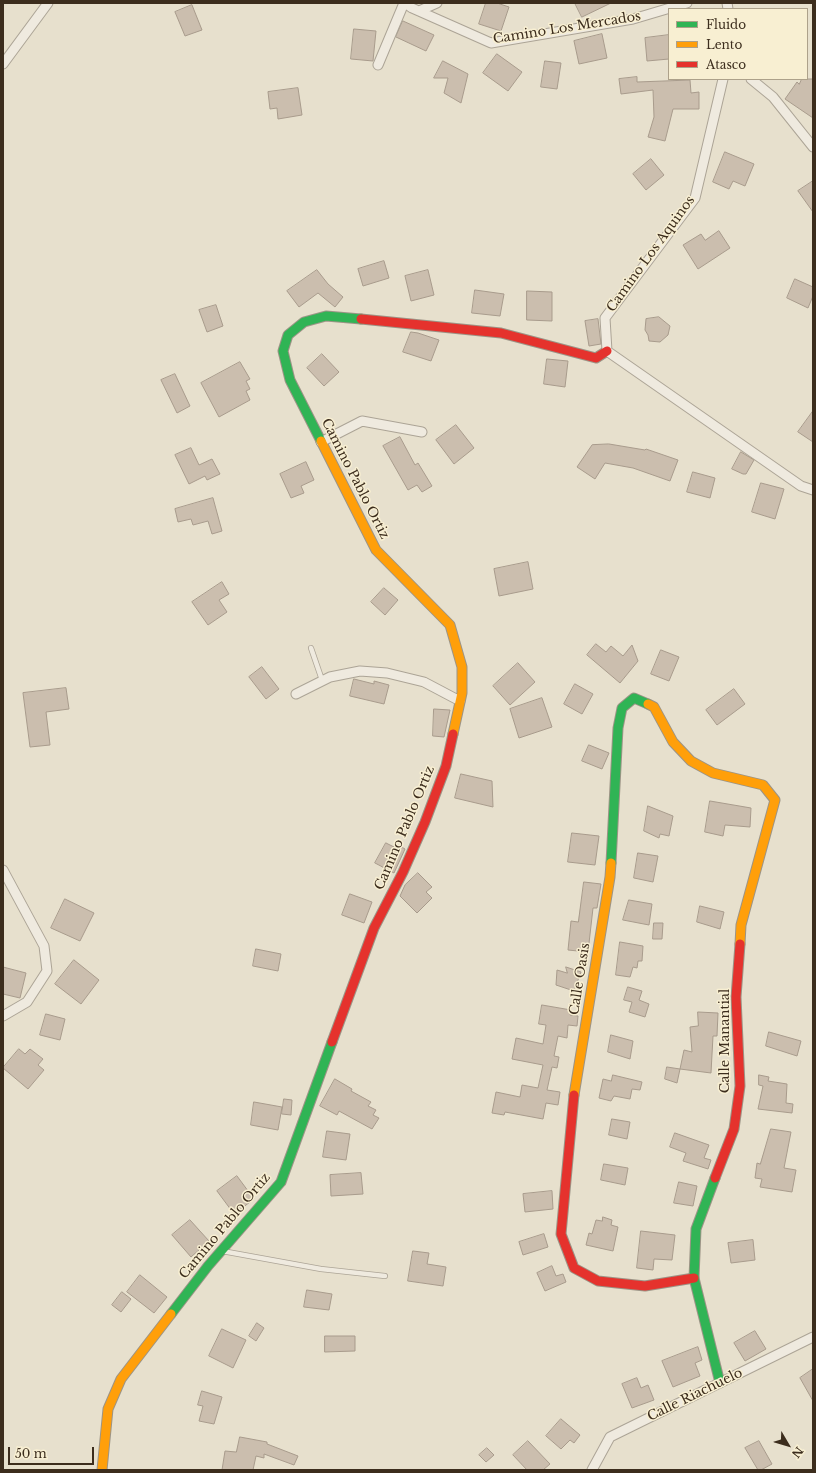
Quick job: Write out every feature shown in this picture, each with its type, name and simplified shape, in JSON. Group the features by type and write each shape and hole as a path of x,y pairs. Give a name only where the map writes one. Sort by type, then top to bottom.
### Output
{"street":[{"path":"3,64 48,3"},
{"path":"378,65 405,3"},
{"name":"Camino Los Mercados","path":"405,3 419,11 491,43 633,19 668,9"},
{"path":"419,11 437,3"},
{"name":"Camino Los Mercados","path":"670,8 687,3"},
{"name":"Camino Los Aquinos","path":"607,351 604,318 695,198 723,80"},
{"path":"752,80 773,97 813,147"},
{"name":"Camino Pablo Ortiz","path":"102,1470 108,1409 121,1379 208,1266 281,1182 374,928 403,872 443,773 462,693 462,667 450,625 376,550 290,380 283,351 288,335 304,322 326,316 501,333 596,358 607,351"},
{"path":"607,351 801,486 813,490"},
{"path":"321,442 362,421 422,432"},
{"path":"296,694 330,677 360,671 386,673 424,682 460,701"},
{"name":"Calle Oasis","path":"694,1278 645,1286 598,1281 574,1268 561,1234 573,1099 610,877 618,728 622,708 634,698 654,707 673,742 691,761 713,773 725,776"},
{"name":"Calle Manantial","path":"720,1383 694,1278 696,1229 734,1129 740,1086 736,997 741,925 775,800 764,785 725,776"},
{"path":"3,870 44,946 47,971 27,1002 3,1016"},
{"name":"Calle Riachuelo","path":"592,1470 610,1437 813,1337"}],"lane":[{"path":"311,648 322,680"},
{"path":"221,1251 321,1269 385,1276"}],"building":[{"path":"486,3 497,3 509,7 501,31 479,24"},
{"path":"575,3 611,3 582,17"},
{"path":"192,5 202,30 185,36 175,12"},
{"path":"403,21 434,35 426,51 396,37"},
{"path":"354,29 376,31 373,61 351,59"},
{"path":"602,34 607,58 579,64 574,41"},
{"path":"668,35 668,59 647,61 645,38"},
{"path":"497,54 522,72 508,91 483,73"},
{"path":"443,61 468,74 461,103 444,93 448,78 434,78"},
{"path":"545,61 561,63 557,89 541,87"},
{"path":"637,77 637,82 690,80 691,93 699,92 699,109 673,109 665,141 648,137 654,117 653,90 621,94 619,79"},
{"path":"813,79 813,118 785,99 797,82 799,84 801,80"},
{"path":"298,88 302,115 278,119 277,108 270,109 268,92"},
{"path":"725,152 754,164 745,186 733,181 729,189 713,182"},
{"path":"651,159 664,175 646,190 633,174"},
{"path":"813,181 813,212 798,191"},
{"path":"719,231 730,248 698,269 683,245 701,234 705,240"},
{"path":"384,261 389,278 363,286 358,269"},
{"path":"317,270 328,284 343,297 335,307 318,293 299,307 287,291"},
{"path":"428,270 434,295 411,301 405,276"},
{"path":"795,279 813,287 813,296 808,308 787,298"},
{"path":"475,290 504,294 500,316 472,313"},
{"path":"527,291 552,292 552,321 527,320"},
{"path":"216,305 223,326 207,332 199,310"},
{"path":"659,317 670,326 668,335 660,342 649,341 645,330 646,319"},
{"path":"598,319 601,344 589,346 585,321"},
{"path":"411,332 439,340 431,361 403,352"},
{"path":"322,354 339,372 324,386 307,368"},
{"path":"547,359 568,361 565,387 544,384"},
{"path":"240,362 250,379 246,381 250,389 246,391 250,400 219,417 201,383"},
{"path":"175,374 190,406 177,413 161,380"},
{"path":"813,411 813,442 798,432"},
{"path":"456,425 474,448 454,464 436,440"},
{"path":"400,437 415,465 418,463 432,486 422,492 417,485 408,490 383,446"},
{"path":"609,444 646,449 678,460 670,481 633,468 605,463 595,479 577,467 592,445"},
{"path":"191,448 199,465 212,459 220,474 207,480 205,476 189,484 175,455"},
{"path":"741,452 754,460 746,474 732,469"},
{"path":"306,462 314,480 301,486 304,493 291,498 280,474"},
{"path":"693,472 715,478 710,498 687,492"},
{"path":"761,483 784,489 775,519 752,512"},
{"path":"213,498 222,531 212,534 208,521 193,525 191,519 178,522 175,509"},
{"path":"528,562 533,589 499,596 494,569"},
{"path":"222,582 229,594 219,600 227,612 208,625 192,602"},
{"path":"384,588 398,600 385,615 371,602"},
{"path":"596,644 606,652 611,646 623,656 632,645 638,661 620,683 587,655"},
{"path":"661,650 679,657 669,681 651,674"},
{"path":"518,663 535,682 510,705 493,686"},
{"path":"262,667 279,689 266,699 249,677"},
{"path":"354,679 374,684 374,681 389,685 384,704 350,696"},
{"path":"575,684 593,694 582,714 564,704"},
{"path":"66,688 69,709 46,712 50,745 30,747 23,693"},
{"path":"734,689 745,704 717,725 706,710"},
{"path":"542,698 552,727 519,738 510,709"},
{"path":"434,709 450,710 444,737 433,736"},
{"path":"589,745 609,753 602,769 582,761"},
{"path":"461,774 492,781 493,807 455,798"},
{"path":"710,801 751,808 750,827 725,825 723,836 705,832"},
{"path":"648,806 673,816 669,836 660,834 659,838 644,831"},
{"path":"572,833 599,836 595,865 568,862"},
{"path":"386,843 396,848 398,845 405,849 394,873 375,863"},
{"path":"638,853 658,856 653,882 634,878"},
{"path":"418,873 432,887 426,892 432,898 417,913 400,896 405,885"},
{"path":"584,882 601,884 597,908 593,908 588,952 568,950 571,921 578,922"},
{"path":"350,894 372,902 364,923 342,915"},
{"path":"65,899 94,913 80,941 51,928"},
{"path":"629,900 652,904 649,925 623,920"},
{"path":"700,906 724,912 720,929 697,922"},
{"path":"654,923 663,923 662,939 653,939"},
{"path":"620,942 643,946 642,961 638,961 637,968 633,967 630,977 616,975"},
{"path":"256,949 281,954 278,971 253,966"},
{"path":"74,960 99,980 81,1004 55,984"},
{"path":"3,967 26,973 20,998 3,994"},
{"path":"566,967 581,972 574,991 556,985 557,970 567,973"},
{"path":"628,987 642,991 639,1000 649,1004 645,1017 629,1012 632,1002 624,1000"},
{"path":"542,1005 571,1010 570,1015 578,1016 577,1026 568,1025 567,1038 558,1036 554,1056 559,1057 557,1068 552,1067 547,1090 560,1092 558,1105 546,1103 543,1119 505,1112 504,1115 492,1113 496,1092 520,1097 522,1085 538,1088 543,1065 512,1059 516,1038 543,1044 546,1025 539,1024"},
{"path":"698,1012 718,1013 717,1036 713,1036 711,1073 680,1069 684,1050 692,1052 690,1027 698,1026"},
{"path":"46,1014 65,1019 60,1040 40,1035"},
{"path":"769,1032 801,1041 797,1056 766,1046"},
{"path":"611,1035 633,1041 630,1059 608,1052"},
{"path":"19,1049 25,1054 30,1049 43,1059 38,1065 44,1070 28,1089 3,1068"},
{"path":"667,1067 680,1069 677,1083 665,1079"},
{"path":"613,1075 642,1082 640,1090 632,1089 630,1099 614,1096 611,1101 599,1098 603,1079 611,1081"},
{"path":"759,1075 769,1077 768,1081 787,1084 786,1103 793,1104 792,1113 758,1109 763,1086 759,1085"},
{"path":"335,1079 352,1089 351,1091 371,1102 368,1106 376,1110 373,1115 379,1118 372,1129 339,1111 337,1115 320,1106"},
{"path":"284,1099 292,1100 291,1115 282,1114"},
{"path":"254,1102 282,1107 278,1130 251,1125"},
{"path":"612,1119 630,1122 627,1139 609,1135"},
{"path":"771,1129 791,1132 784,1168 796,1170 792,1192 760,1187 762,1179 755,1178 757,1163 760,1164"},
{"path":"327,1131 350,1134 346,1160 323,1157"},
{"path":"675,1133 709,1145 704,1158 711,1160 708,1169 683,1161 686,1153 670,1147"},
{"path":"604,1164 628,1168 625,1185 601,1180"},
{"path":"361,1173 363,1194 331,1196 330,1175"},
{"path":"237,1176 254,1199 234,1214 217,1191"},
{"path":"679,1182 697,1186 693,1206 674,1203"},
{"path":"552,1191 553,1209 525,1212 523,1194"},
{"path":"603,1217 612,1220 611,1225 618,1227 613,1251 586,1245 589,1233 592,1234 596,1220 602,1221"},
{"path":"190,1220 209,1241 191,1257 172,1235"},
{"path":"641,1231 675,1235 672,1260 654,1259 653,1270 637,1268"},
{"path":"544,1234 548,1247 523,1255 519,1242"},
{"path":"753,1240 755,1260 731,1263 728,1243"},
{"path":"413,1251 429,1253 427,1264 446,1267 443,1286 408,1281"},
{"path":"552,1266 556,1276 563,1274 566,1282 545,1291 537,1273"},
{"path":"140,1275 167,1297 154,1313 127,1292"},
{"path":"307,1290 332,1294 329,1310 304,1307"},
{"path":"122,1292 131,1299 121,1312 112,1305"},
{"path":"257,1323 264,1328 256,1341 249,1336"},
{"path":"222,1329 246,1340 233,1368 209,1356"},
{"path":"755,1331 766,1349 745,1361 734,1343"},
{"path":"325,1336 355,1336 355,1351 325,1352"},
{"path":"698,1347 702,1360 695,1363 700,1376 673,1387 662,1361"},
{"path":"813,1369 813,1401 800,1378"},
{"path":"637,1378 641,1388 648,1385 654,1400 632,1408 622,1384"},
{"path":"202,1391 222,1397 214,1424 199,1421 203,1406 198,1405"},
{"path":"561,1419 580,1435 574,1443 570,1440 561,1449 546,1436"},
{"path":"240,1437 267,1442 267,1444 298,1456 294,1465 264,1454 264,1458 256,1456 253,1470 222,1470 225,1451 236,1452"},
{"path":"528,1441 550,1464 543,1470 527,1470 513,1455"},
{"path":"759,1441 772,1464 761,1470 758,1470 745,1448"},
{"path":"487,1448 494,1455 486,1462 479,1455"}],"traffic: fast":[{"path":"321,441 290,380 283,351 288,335 304,322 326,316 361,319"},
{"path":"611,863 618,728 622,708 634,698 648,704"},
{"path":"171,1314 208,1266 281,1182 332,1042"},
{"path":"715,1178 696,1229 694,1278 720,1383"}],"traffic: slow":[{"path":"321,441 376,550 450,625 462,667 462,693 453,734"},
{"path":"648,704 654,707 673,742 691,761 713,773 763,785 775,800 741,925 740,944"},
{"path":"574,1095 610,877 611,863"},
{"path":"102,1470 108,1409 121,1379 171,1314"}],"traffic: jam":[{"path":"361,319 501,333 596,358 607,351"},
{"path":"332,1042 374,928 403,872 425,822 446,766 453,734"},
{"path":"715,1178 734,1129 740,1086 736,997 740,944"},
{"path":"574,1095 561,1234 574,1268 598,1281 645,1286 694,1278"}]}
